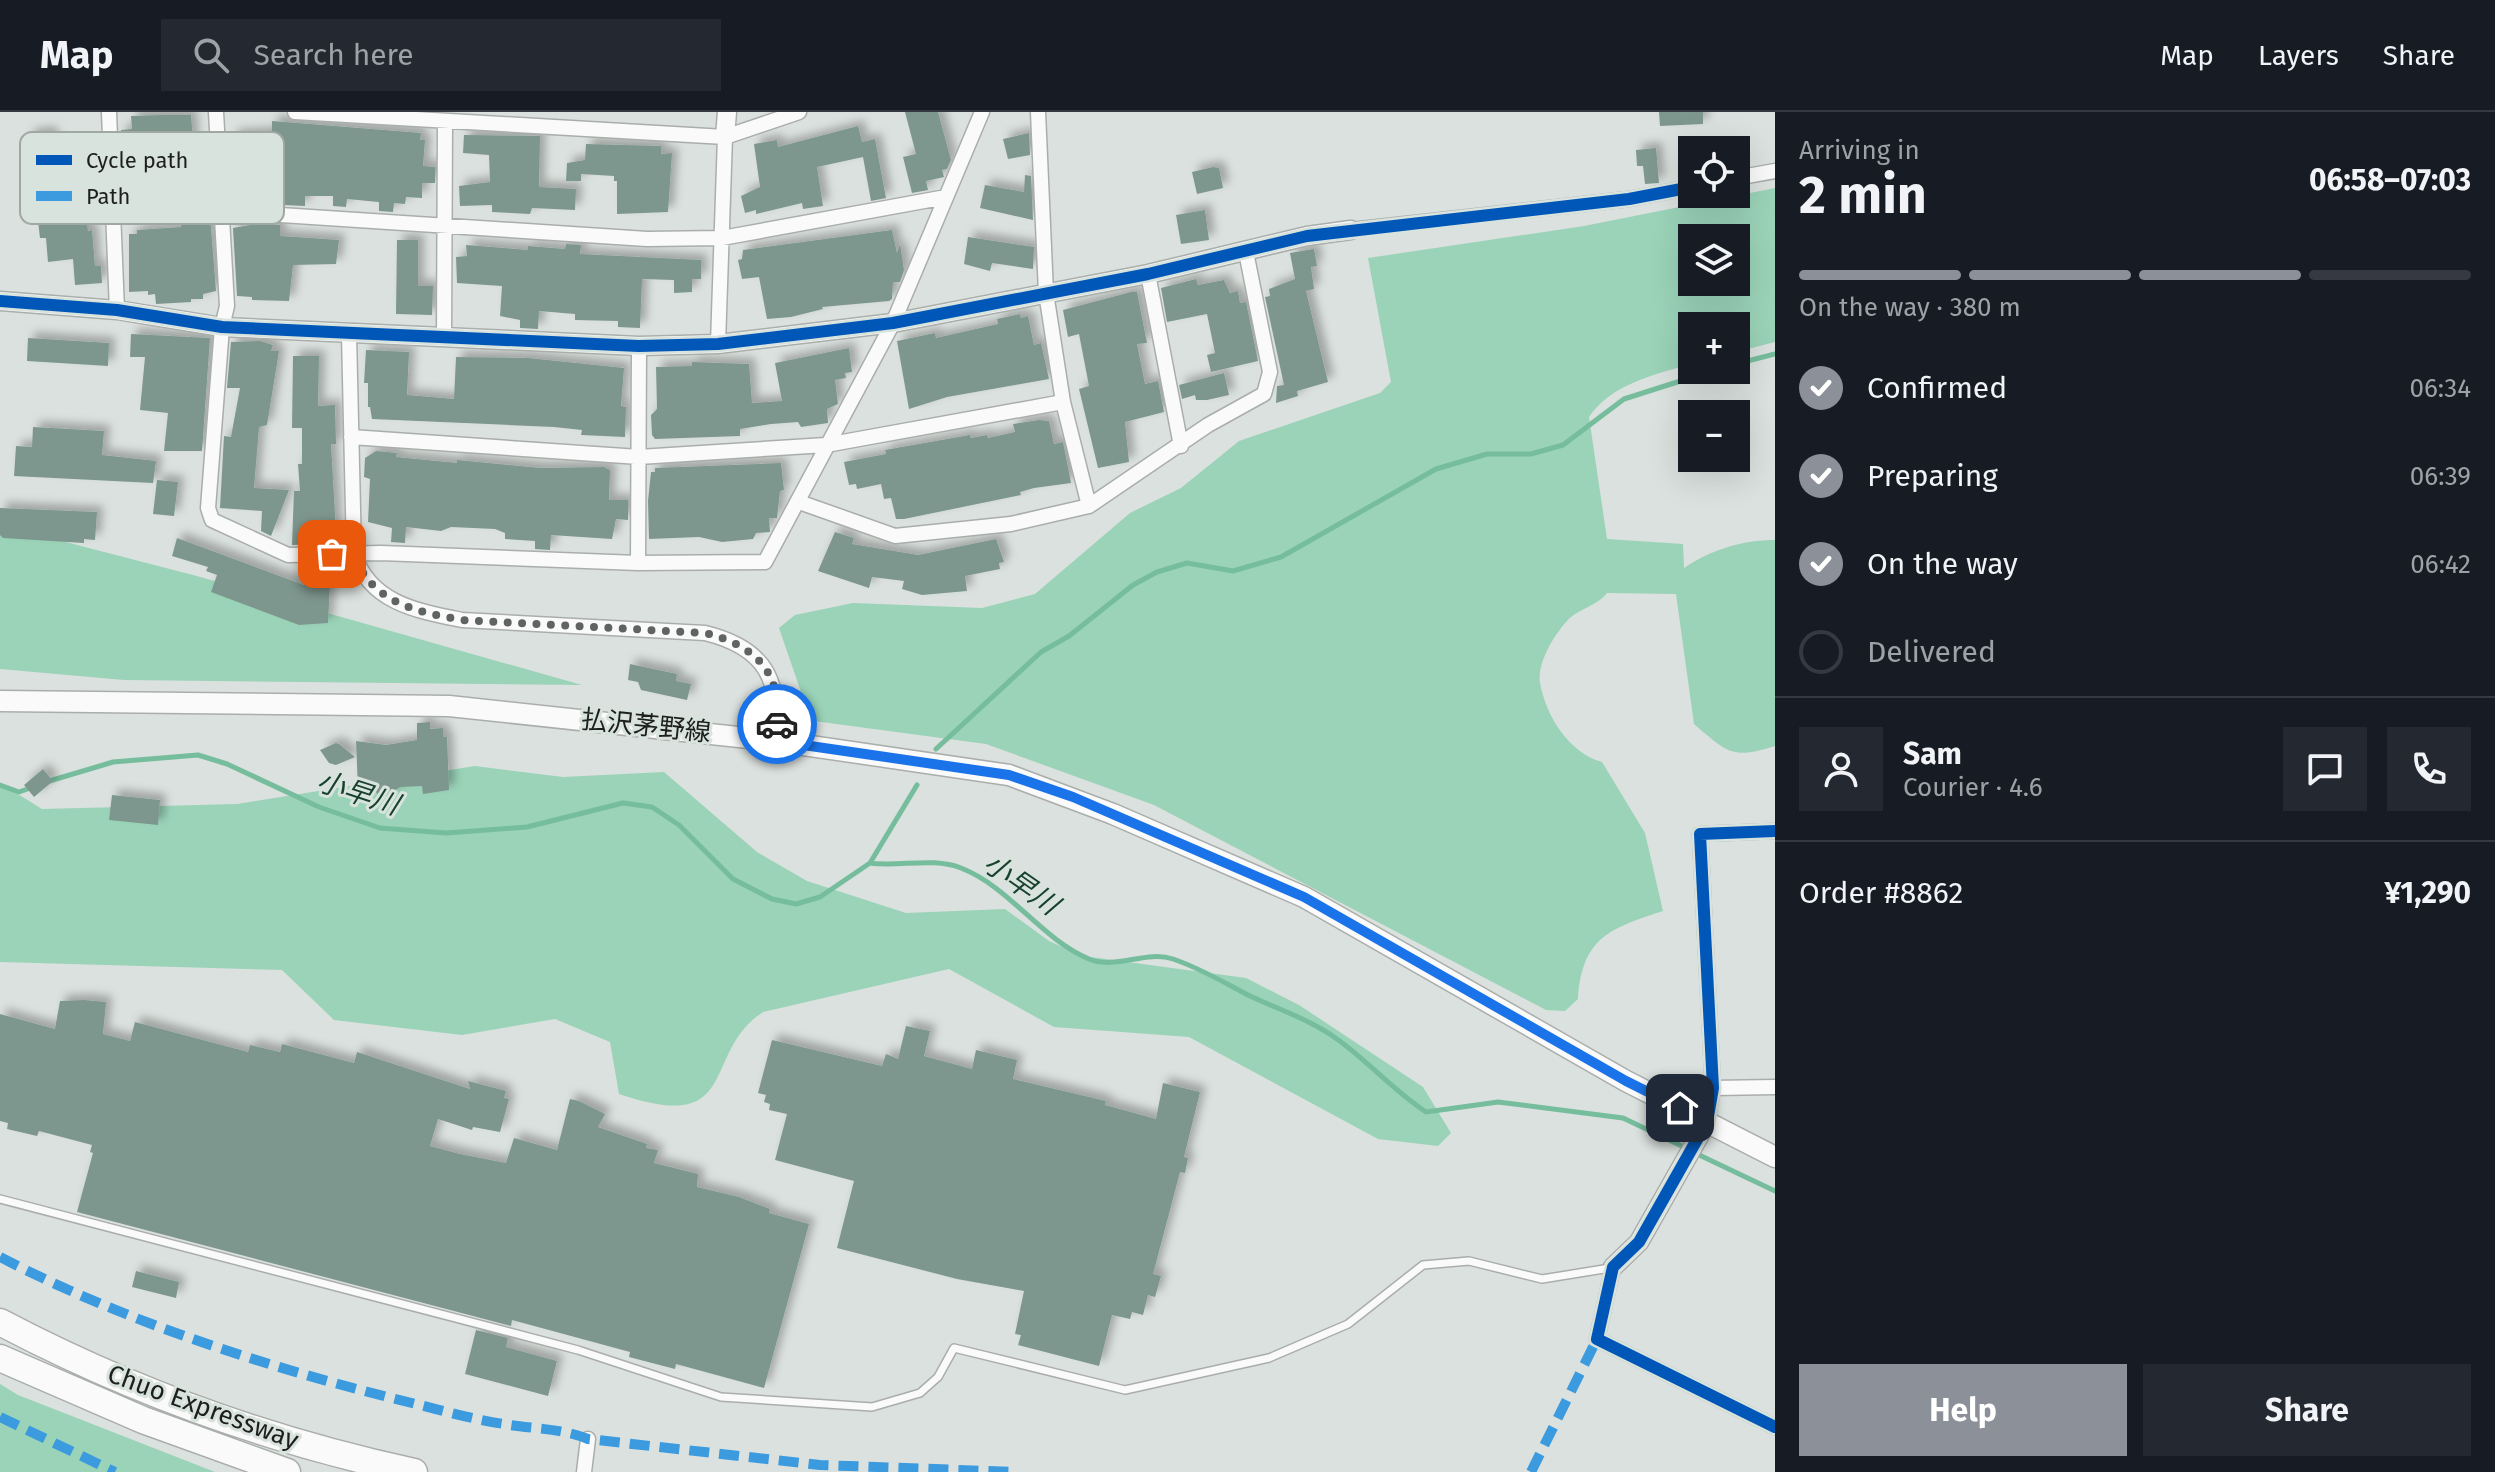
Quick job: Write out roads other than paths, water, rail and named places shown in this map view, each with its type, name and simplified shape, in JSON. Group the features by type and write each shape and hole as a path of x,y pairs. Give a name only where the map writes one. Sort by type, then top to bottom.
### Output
{"highway":[{"name":"Chuo Expressway","path":"0,1322 103,1371 223,1418 346,1457 414,1472"},
{"name":"Chuo Expressway","path":"0,1358 143,1420 287,1472"}],"main road":[{"name":"払沢茅野線","path":"0,701 449,706 776,741 1009,775 1113,814 1304,897 1626,1081 1775,1157"}],"street":[{"path":"109,112 110,132"},
{"path":"216,112 217,132"},
{"path":"295,112 725,137 799,112"},
{"path":"718,344 727,112"},
{"path":"222,224 227,306 222,327 208,508 212,520 276,552 638,563 765,562 893,323 982,112"},
{"path":"1038,112 1046,293 1063,402 1089,506"},
{"path":"444,336 442,226 445,121"},
{"path":"1750,175 1775,171"},
{"path":"0,301 117,310 222,327 639,346 718,344 893,323 1148,274 1351,230 1629,199 1678,190"},
{"path":"284,215 647,239 722,238 946,197"},
{"path":"114,224 117,310"},
{"path":"799,502 895,536 1011,524 1089,506 1208,425 1264,394 1270,372 1246,252"},
{"path":"1148,274 1181,446"},
{"path":"349,334 354,554 360,572 372,587 387,598 424,613 462,620 705,633 734,640 755,655 770,676 776,697 776,741"},
{"path":"638,563 639,346"},
{"path":"351,437 639,457 826,445 1063,402"},
{"path":"1775,831 1700,834 1713,1088 1707,1122 1639,1242 1613,1267 1597,1339 1775,1427"},
{"path":"1713,1088 1775,1087"},
{"path":"584,1472 588,1442"}],"lane":[{"path":"0,1199 578,1350 721,1397 872,1407 920,1393 938,1377 954,1348 1125,1390 1269,1358 1348,1324 1423,1265 1469,1261 1542,1279 1613,1267"}],"waterway":[{"path":"1750,360 1775,354"},
{"path":"936,749 1041,652 1069,636 1133,585 1157,572 1187,563 1233,571 1281,557 1436,469 1487,454 1531,454 1563,445 1624,399 1678,382"},
{"name":"小早川","path":"46,782 113,762 198,755 227,764 319,807 380,828 446,833 527,827 623,803 652,807 679,825 733,879 772,899 796,904 820,897 870,863 950,865 995,887 1056,939 1089,959 1099,962 1152,957 1173,959 1317,1026 1349,1048 1426,1112 1498,1102 1623,1118 1686,1148"},
{"name":"小早川","path":"0,785 19,792 33,787"},
{"path":"870,863 917,785"},
{"name":"小早川","path":"1695,1153 1775,1191"}]}
